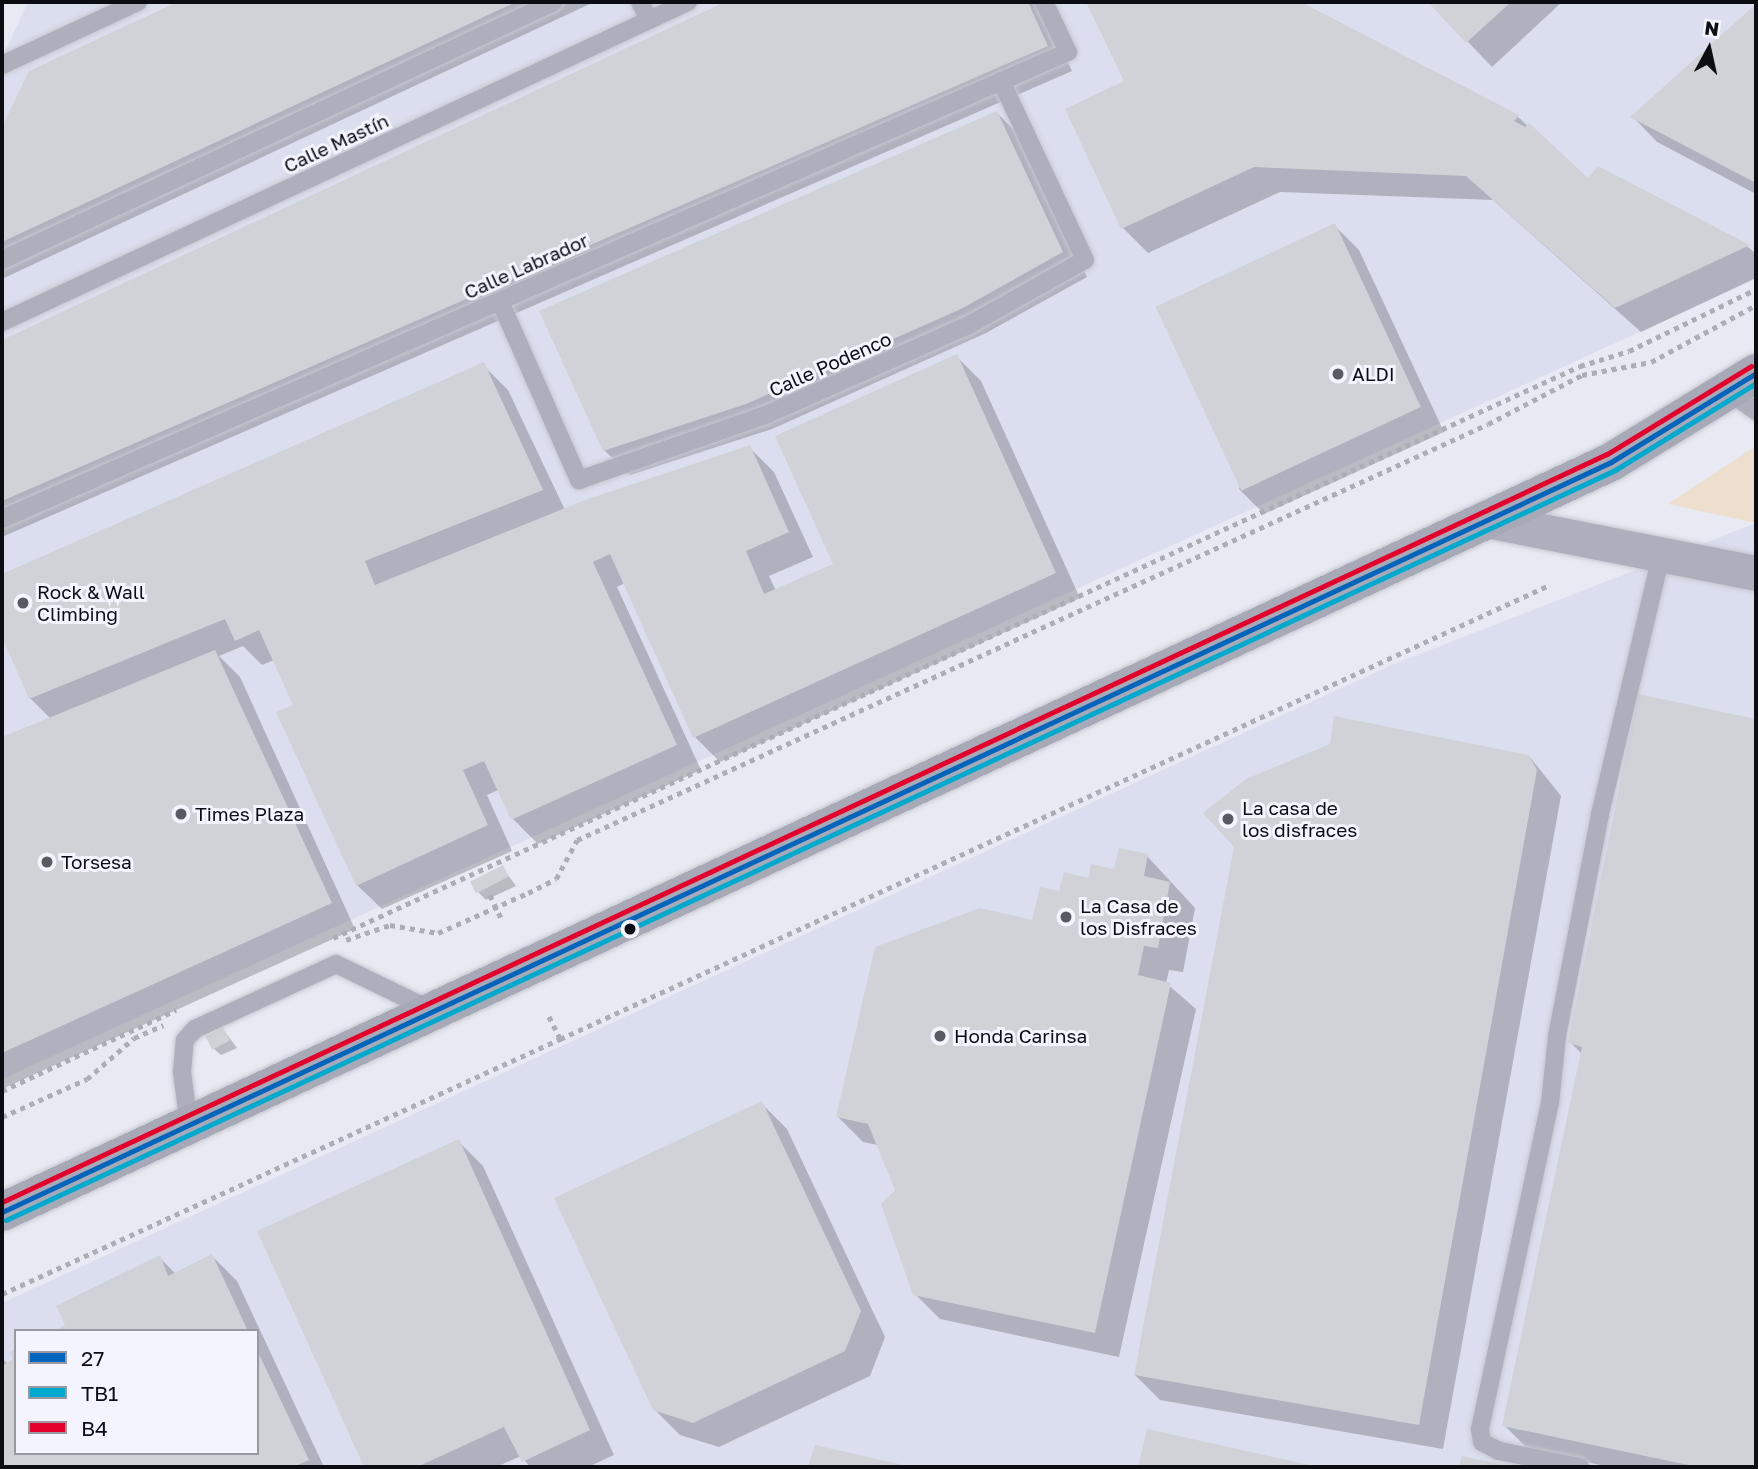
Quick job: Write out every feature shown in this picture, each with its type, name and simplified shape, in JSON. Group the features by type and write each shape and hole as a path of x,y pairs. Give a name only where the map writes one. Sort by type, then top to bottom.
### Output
{"main road":[{"path":"2,1212 1611,462 1741,382"}],"street":[{"path":"1486,520 1662,552 1756,573"}],"lane":[{"path":"2,65 138,2"},
{"name":"Calle Mastín","path":"2,260 554,2"},
{"path":"640,2 649,20"},
{"name":"Calle Mastín","path":"2,322 688,2"},
{"name":"Calle Labrador","path":"2,519 1068,52 1044,2"},
{"name":"Calle Podenco","path":"500,301 579,480 768,414 969,324 1085,260 1001,81"},
{"path":"1741,382 1756,411"},
{"path":"1580,1467 1499,1451 1482,1442 1480,1429 1550,1103 1557,1036 1600,814 1662,552"},
{"path":"189,1125 182,1072 185,1040 195,1029 336,964 432,1011"}],"path":[{"path":"329,940 1568,372 1629,351 1756,289"},
{"path":"332,946 379,926 438,933 496,907 556,878 577,839 1476,429 1582,375 1651,362 1756,305"},
{"path":"2,1294 1547,586"},
{"path":"490,895 501,918"},
{"path":"2,1091 184,1007"},
{"path":"547,1013 560,1039"},
{"path":"2,1117 87,1079 134,1038 186,1014"}],"shaded area":[{"path":"28,2 1756,2 1756,279 2,1079 2,58"},
{"path":"1756,446 1756,523 1668,504"},
{"path":"1756,523 1756,1467 2,1467 2,1303 1389,666"}],"building":[{"path":"177,2 516,2 2,242 2,127 29,71"},
{"path":"725,2 1028,2 1048,46 2,501 2,340"},
{"path":"1086,2 1301,2 1519,115 1514,121 1525,127 1529,123 1588,178 1598,166 1750,245 1615,308 1466,176 1254,167 1121,229 1065,109 1124,81"},
{"path":"1428,2 1511,2 1466,43"},
{"path":"1756,4 1756,183 1630,117"},
{"path":"997,111 1063,252 961,309 746,404 603,451 539,311"},
{"path":"1335,223 1421,407 1241,491 1156,307"},
{"path":"957,354 1056,573 693,738 610,554 593,562 677,745 511,820 484,761 463,770 488,825 356,886 276,712 293,705 259,630 235,641 225,619 29,699 2,637 2,574 484,362 543,490 365,561 375,585 585,500 750,445 789,532 746,551 764,594 833,564 775,436"},
{"name":"Times Plaza","path":"215,650 332,903 2,1053 2,737"},
{"path":"1638,694 1756,719 1756,1467 1698,1467 1502,1426 1582,1047 1568,1043"},
{"path":"1334,716 1529,755 1537,770 1419,1425 1134,1375 1234,847 1203,813 1246,779 1330,744"},
{"path":"1119,848 1148,854 1144,876 1170,882 1158,948 1144,946 1138,975 1171,983 1095,1333 913,1295 881,1204 895,1190 868,1124 836,1117 875,947 980,908 1032,920 1040,887 1059,891 1064,872 1088,878 1091,864 1114,869"},
{"path":"503,865 509,877 476,893 470,882"},
{"path":"223,1027 230,1040 212,1050 205,1036"},
{"path":"762,1101 861,1311 845,1351 693,1423 653,1410 554,1198"},
{"path":"459,1139 590,1430 522,1462 504,1427 417,1467 364,1467 257,1231"},
{"path":"212,1254 247,1329 58,1329 65,1325 56,1306 160,1255 168,1276"},
{"path":"14,1350 14,1455 259,1455 259,1354 309,1460 293,1467 2,1467 2,1366 13,1359 10,1352"},
{"path":"1147,1429 1314,1466 1314,1467 1138,1467"},
{"path":"815,1445 908,1466 908,1467 808,1467"},
{"path":"1462,1456 1510,1466 1510,1467 1459,1467"}],"transit line":[{"name":"B4","path":"2,1202 1607,454 1751,366"},
{"name":"27","path":"2,1212 1611,462 1756,373"},
{"name":"TB1","path":"6,1220 1615,470 1756,383"}],"place":[{"name":"ALDI","path":"1338,374"},
{"name":"Rock & Wall Climbing","path":"23,603"},
{"name":"Times Plaza","path":"181,814"},
{"name":"La casa de los disfraces","path":"1228,819"},
{"name":"Torsesa","path":"47,862"},
{"name":"La Casa de los Disfraces","path":"1066,917"},
{"name":"Honda Carinsa","path":"940,1036"}]}
